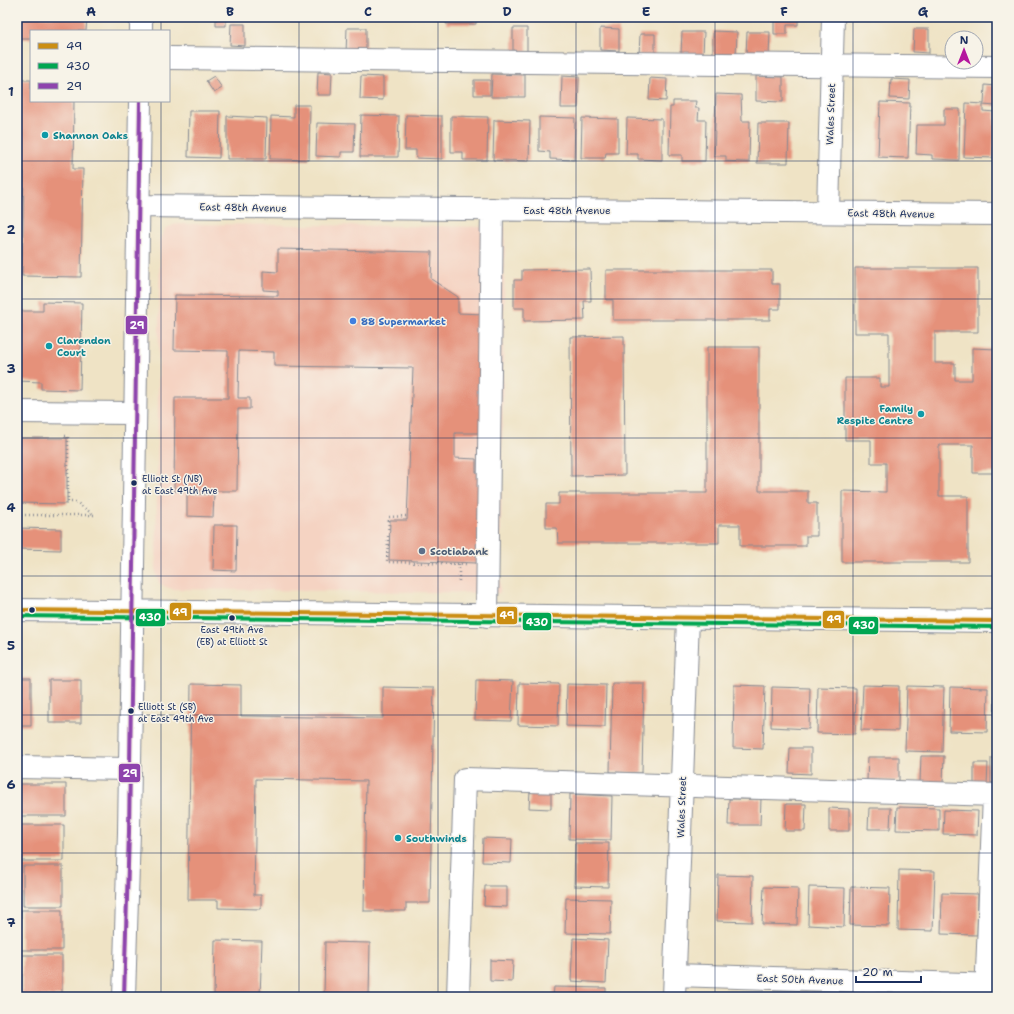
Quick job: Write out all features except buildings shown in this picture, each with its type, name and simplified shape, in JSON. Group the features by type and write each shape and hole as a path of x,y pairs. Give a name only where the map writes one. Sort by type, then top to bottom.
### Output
{"street":[{"path":"141,17 141,30"},
{"name":"Wales Street","path":"828,212 833,17"},
{"path":"170,58 997,67"},
{"path":"124,997 140,102"},
{"name":"East 48th Avenue","path":"137,206 997,214"},
{"path":"487,616 492,209"},
{"path":"17,412 134,413"},
{"path":"17,610 997,621"},
{"name":"Wales Street","path":"674,997 688,618"},
{"path":"17,767 129,769"},
{"path":"458,997 465,779 995,795 990,989"},
{"name":"East 50th Avenue","path":"675,975 990,989"}],"path":[{"path":"17,515 94,515 76,502 68,502 68,436 61,436"},
{"path":"406,516 389,517 387,562 471,565"},
{"path":"459,564 459,581"}],"shaded area":[{"path":"176,224 505,227 500,593 173,589 159,583 156,573 160,238 166,228"}],"transit line":[{"name":"29","path":"124,997 129,832 140,102"},
{"name":"49","path":"17,610 997,621"},
{"name":"430","path":"17,616 997,627"}],"place":[{"name":"Shannon Oaks","path":"45,135"},
{"name":"88 Supermarket","path":"353,321"},
{"name":"Clarendon Court","path":"49,346"},
{"name":"Family Respite Centre","path":"921,414"},
{"name":"Elliott St (NB) at East 49th Ave","path":"134,483"},
{"name":"Scotiabank","path":"422,551"},
{"name":"East 49th Ave (EB) at Elliott St","path":"232,618"},
{"name":"Elliott St (SB) at East 49th Ave","path":"131,711"},
{"name":"Southwinds","path":"398,838"}]}
